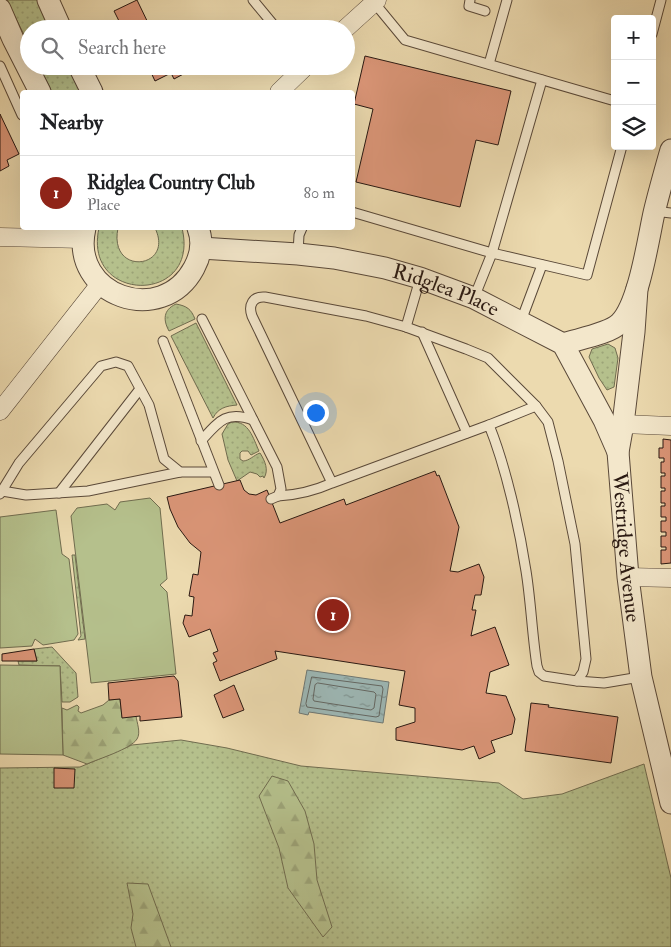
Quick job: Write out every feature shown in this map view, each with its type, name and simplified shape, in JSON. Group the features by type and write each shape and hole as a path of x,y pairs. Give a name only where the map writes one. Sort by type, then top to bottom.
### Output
{"street":[{"path":"48,0 57,20"},
{"path":"354,20 374,1"},
{"path":"0,9 10,41 20,58"},
{"path":"30,75 39,90"},
{"path":"84,75 91,90"},
{"path":"281,90 297,75"},
{"name":"Westridge Avenue","path":"563,344 604,332 620,324 628,311 663,212 670,160"},
{"path":"0,237 84,233 86,263 100,284 111,291 132,299 145,301 159,298 181,286 194,268 201,248 199,230"},
{"name":"Ridglea Place","path":"201,248 298,254 334,258 376,266 420,278 474,298 563,344"},
{"path":"0,411 100,284"},
{"name":"Westridge Avenue","path":"637,289 624,424 618,452 628,578 641,677 671,803"},
{"path":"563,344 604,420 618,452"},
{"path":"624,424 671,426"},
{"path":"628,578 671,578"}],"lane":[{"path":"253,0 270,20"},
{"path":"470,0 469,6 485,11"},
{"path":"489,64 507,0"},
{"path":"656,20 662,0"},
{"path":"374,1 405,40 611,100"},
{"path":"0,66 20,111"},
{"path":"474,298 492,253 542,80"},
{"path":"355,213 492,253 586,275 621,150"},
{"path":"298,254 301,230"},
{"path":"521,321 542,264"},
{"path":"406,327 420,278"},
{"path":"332,483 252,316 251,304 258,296 366,316 422,332 488,358 536,406 548,422 558,461 574,544 586,659 583,672 578,681"},
{"path":"202,320 277,467 281,488 275,498 312,492 536,406"},
{"path":"422,332 467,432"},
{"path":"163,341 219,485"},
{"path":"180,472 164,459 148,405 128,366 116,362 101,366 19,463 1,492 26,495 88,491 180,472 213,472"},
{"path":"59,493 140,389"},
{"path":"201,441 223,418 238,416 253,420"},
{"path":"489,425 505,476 526,570 539,672 544,676 604,683 641,677"}],"green space":[{"path":"7,0 37,0 47,20 20,20 20,27"},
{"path":"44,75 74,75 82,90 51,90"},
{"path":"99,230 118,230 118,244 122,254 131,260 140,262 149,259 156,252 159,242 156,230 182,230 183,253 175,271 160,282 141,285 123,282 107,271 98,253"},
{"path":"176,304 188,308 195,319 169,331 165,319 166,312"},
{"path":"196,323 237,405 223,408 213,418 171,336"},
{"path":"608,344 615,348 618,358 614,387 607,390 589,357 592,349"},
{"path":"232,422 243,424 250,431 259,451 251,455 248,451 242,451 240,459 245,461 260,453 266,466 264,478 250,472 237,481 228,460 222,434 228,424"},
{"path":"150,498 160,508 167,579 160,585 167,592 176,674 91,683 71,516 77,508 107,504 115,510 120,502"},
{"path":"56,510 62,554 69,559 78,634 74,640 43,645 35,639 32,646 0,648 0,517"},
{"path":"72,555 75,555 85,639 78,640 81,636"},
{"path":"52,647 76,673 78,697 70,702 62,702 60,666 19,665 18,661 37,661 34,649"},
{"path":"0,665 60,666 63,755 0,754"},
{"path":"120,699 122,717 136,716 139,734 134,743 87,764 63,755 62,708 67,710 77,705 79,707 78,711 81,713 103,705 109,700"},
{"path":"181,740 227,748 301,766 499,783 523,799 562,794 644,764 671,878 671,947 0,947 0,768 80,767 132,745"},
{"path":"272,776 288,781 305,811 314,844 317,880 332,927 323,937 288,888 279,848 259,796"},
{"path":"127,883 148,884 171,947 136,947 131,928 133,914"}],"water":[{"path":"307,670 389,682 383,723 309,712 308,715 299,713"}],"building":[{"path":"137,0 147,20 118,20 114,11"},
{"path":"365,56 511,91 498,145 476,140 460,207 356,182 373,109 355,104"},
{"path":"152,75 167,75 155,81"},
{"path":"172,75 182,75 174,79"},
{"path":"0,114 19,154 7,160 9,166 0,171"},
{"path":"663,439 671,440 671,563 661,564 661,550 666,550 666,547 661,547 661,536 666,536 666,532 661,532 661,521 666,521 666,517 661,517 661,506 665,506 665,503 661,503 661,491 665,491 665,488 661,488 661,476 665,476 665,473 661,473 661,462 664,462 664,458 659,458 659,448 663,448"},
{"path":"435,471 437,476 439,475 459,527 450,571 458,572 479,564 484,577 481,595 475,595 472,610 476,610 471,636 495,627 509,665 490,672 486,693 506,696 515,719 512,734 491,741 495,752 479,759 474,746 462,750 396,740 396,728 415,722 415,708 399,705 405,671 275,651 277,659 220,681 213,663 217,661 213,653 218,651 210,629 189,637 183,623 185,615 192,616 194,597 189,596 193,574 198,575 201,552 190,543 178,527 167,497 240,480 244,490 249,494 256,495 267,490 280,523 344,499 346,505"},
{"path":"34,649 37,661 2,661 2,654"},
{"path":"174,676 178,681 182,717 140,721 140,716 122,718 120,699 109,700 108,683"},
{"path":"234,685 244,710 223,718 214,695"},
{"path":"531,703 618,717 611,763 525,751"},
{"path":"54,768 75,769 74,788 54,788"}],"place":[{"name":"Ridglea Country Club","path":"333,615"}]}
